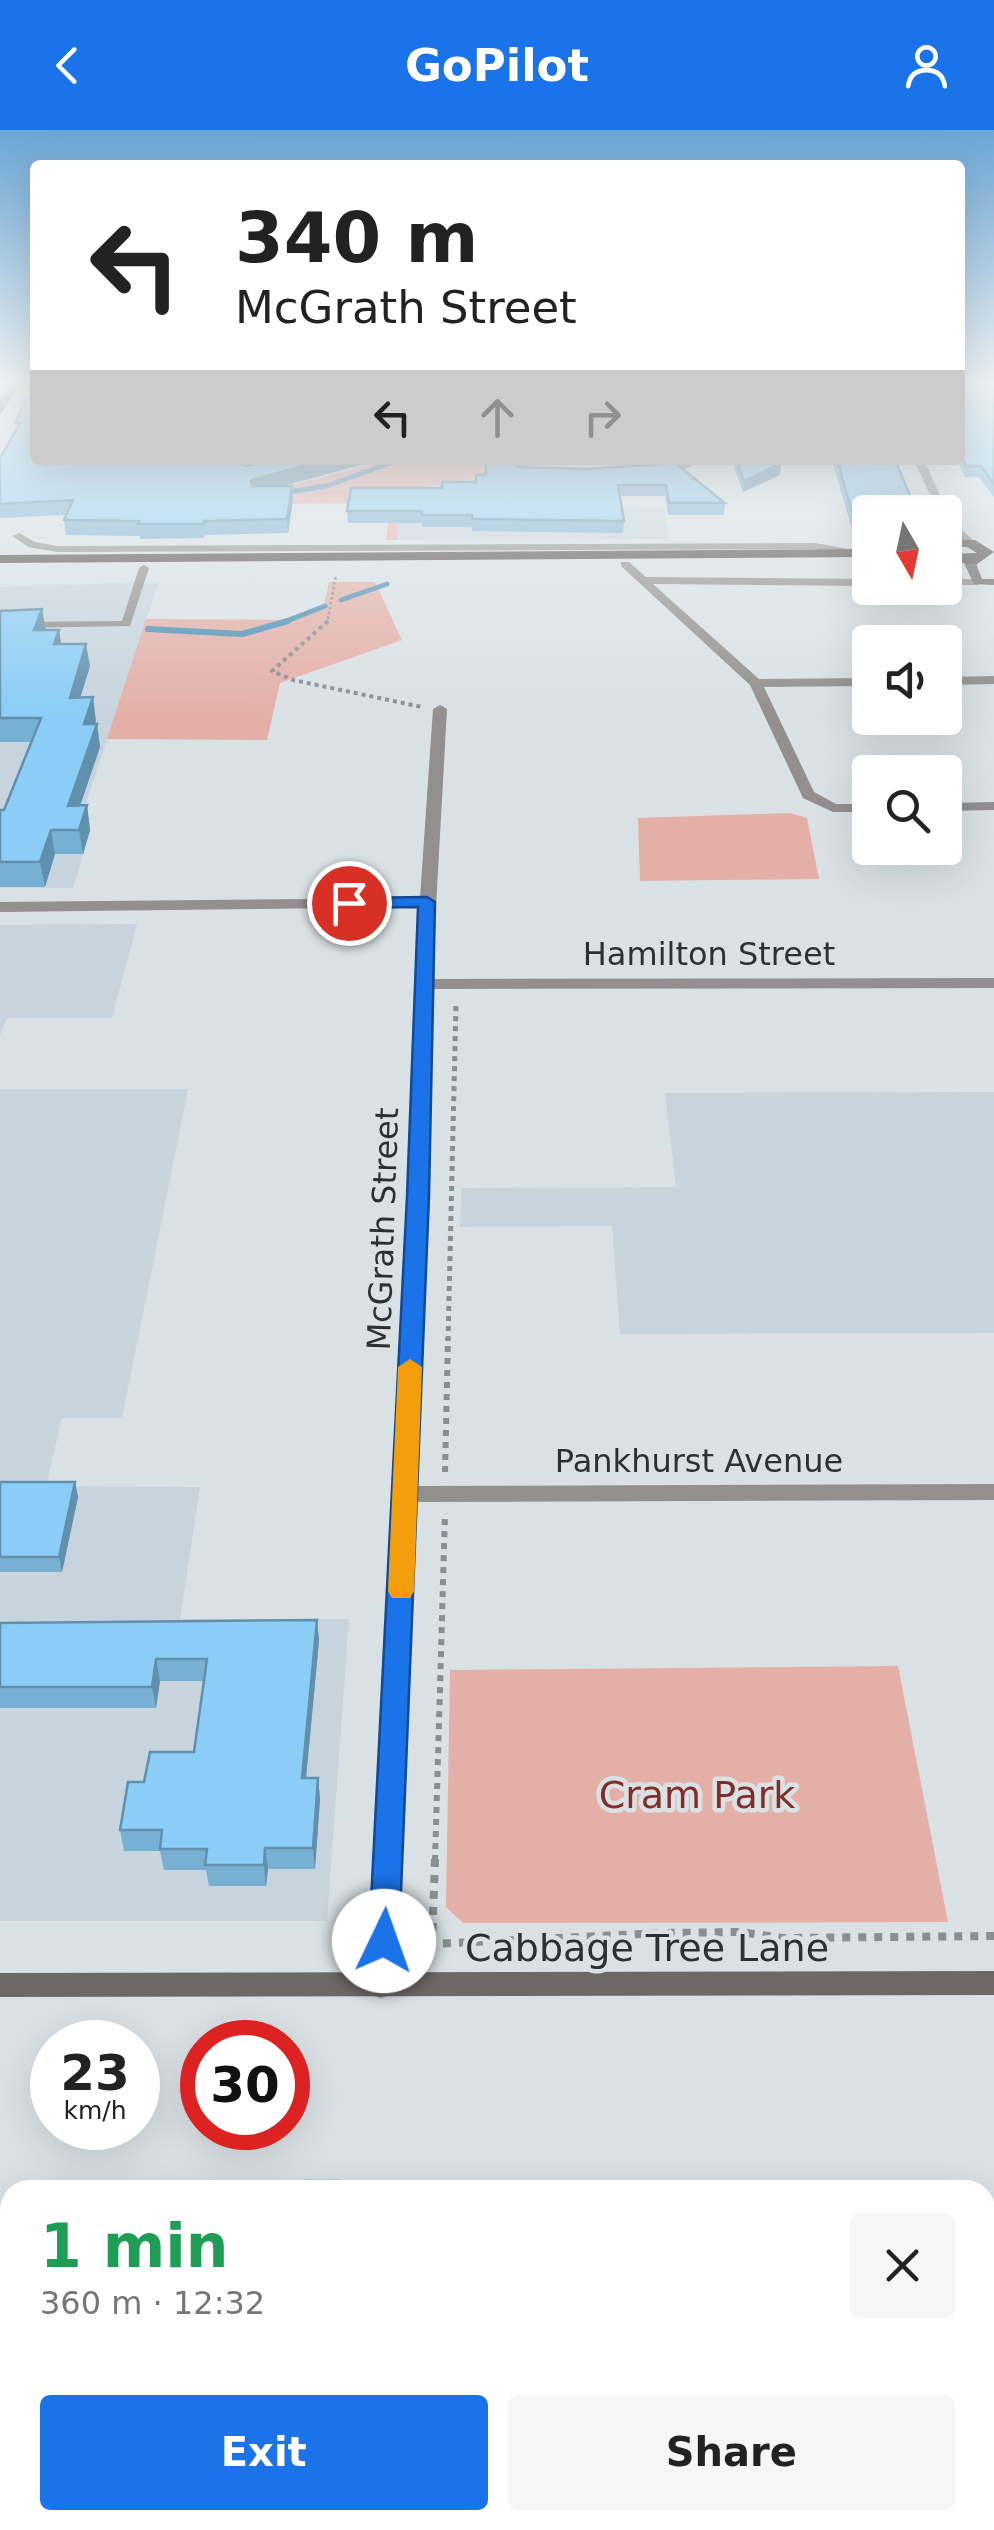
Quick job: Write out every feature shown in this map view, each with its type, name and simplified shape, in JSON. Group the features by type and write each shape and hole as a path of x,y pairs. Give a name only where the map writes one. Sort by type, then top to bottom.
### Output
{"main road":[{"path":"981,552 978,582 994,582"},
{"path":"0,569 852,556"},
{"path":"0,559 337,566 625,564 852,557"},
{"name":"Cabbage Tree Lane","path":"0,1985 994,1983"}],"street":[{"path":"962,535 981,552"},
{"path":"18,536 32,546 47,549 815,546 852,553"},
{"path":"140,564 168,548"},
{"path":"625,564 756,682 808,795 833,808 852,808"},
{"path":"644,580 852,583"},
{"path":"962,582 978,582"},
{"path":"962,681 994,680"},
{"path":"756,682 852,682"},
{"name":"McGrath Street","path":"381,1986 427,902 440,708"},
{"path":"962,807 994,806"},
{"path":"0,907 427,902"},
{"name":"Hamilton Street","path":"425,984 994,983"},
{"name":"Pankhurst Avenue","path":"404,1494 994,1492"}],"lane":[{"path":"0,629 13,624 126,624 140,564"}],"path":[{"path":"337,566 333,609 326,625 290,651 272,671 294,680 405,706 440,708"},
{"path":"445,1472 456,996"},
{"path":"445,1510 432,1944 662,1933 740,1932 783,1938 994,1936"}],"shaded area":[{"path":"401,492 529,492 568,508 664,507 669,539 397,540"},
{"path":"159,582 78,828 91,829 73,888 0,888 0,587"},
{"path":"137,924 112,1018 7,1018 0,1036 0,925"},
{"path":"0,1089 188,1089 122,1418 62,1418 46,1486 200,1487 180,1619 349,1619 327,1921 0,1921"},
{"path":"994,1092 994,1333 620,1334 612,1226 460,1227 461,1188 676,1187 665,1093"}],"green space":[{"path":"402,492 397,540 386,540 391,503 258,504 0,494"},
{"path":"329,582 375,582 402,640 280,683 267,740 107,739 146,619 281,620 324,606"},
{"path":"790,813 807,818 819,879 640,881 638,818"},
{"name":"Cram Park","path":"898,1666 948,1922 463,1923 446,1907 450,1670"}],"building":[{"path":"0,492 291,492 287,519 203,524 64,520 73,500 0,504"},
{"path":"350,492 619,492 624,521 472,519 472,515 422,515 422,511 347,511"},
{"path":"667,492 711,492 725,503 669,503"},
{"path":"846,492 910,495 852,495 852,511"},
{"path":"42,609 34,630 59,630 54,644 86,644 70,698 93,697 84,724 97,724 68,806 87,805 79,830 51,830 40,862 0,862 0,810 4,810 41,718 0,718 0,611"},
{"path":"0,1482 75,1482 59,1557 0,1557"},
{"path":"317,1620 302,1778 318,1778 313,1848 265,1848 264,1865 205,1865 207,1849 160,1849 162,1830 120,1830 128,1782 144,1782 150,1752 194,1752 207,1659 156,1659 152,1687 0,1687 0,1623"}],"waterway":[{"path":"282,493 288,492"},
{"path":"341,600 387,584"},
{"path":"283,622 325,606"},
{"path":"283,622 288,621"},
{"path":"148,629 242,634 283,622"},
{"path":"279,624 283,622"}],"slow traffic":[{"path":"401,1591 410,1367"}],"route":[{"path":"349,903 427,902 418,1196 384,1941"}]}
